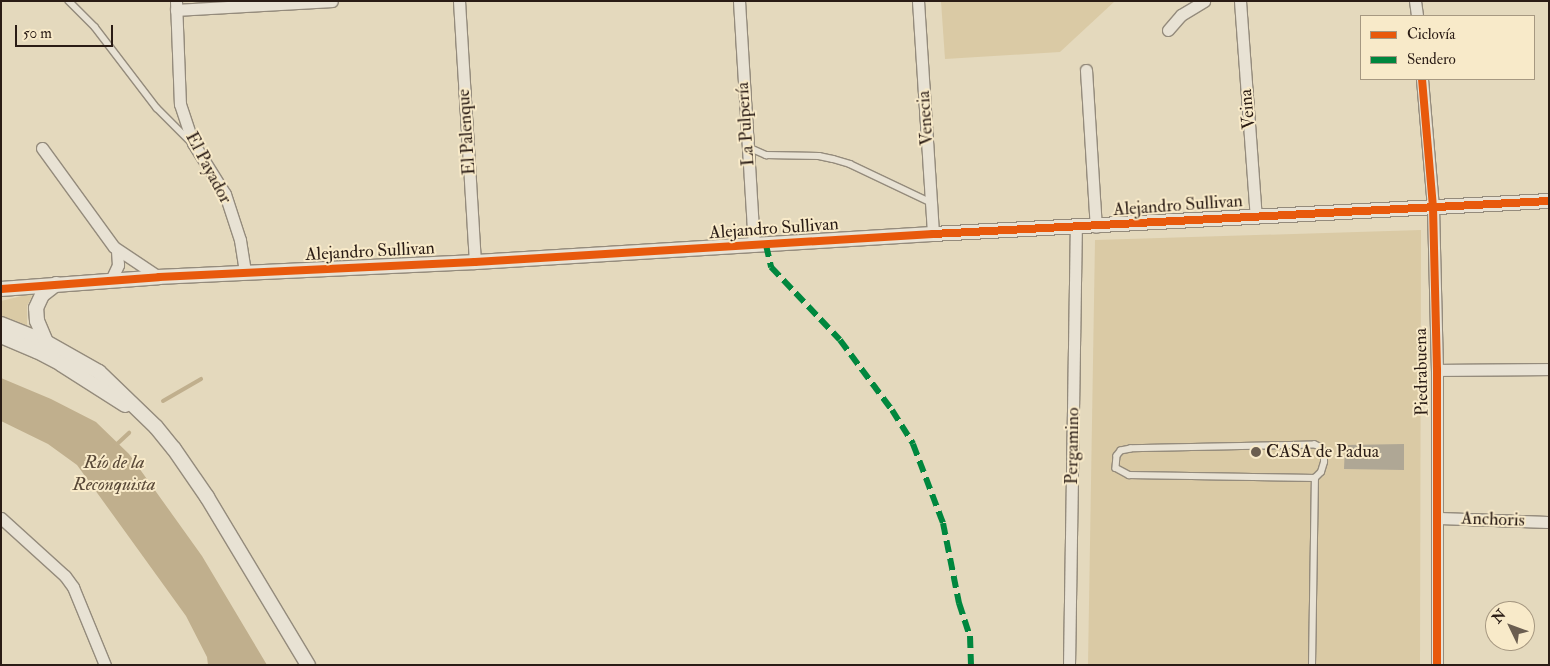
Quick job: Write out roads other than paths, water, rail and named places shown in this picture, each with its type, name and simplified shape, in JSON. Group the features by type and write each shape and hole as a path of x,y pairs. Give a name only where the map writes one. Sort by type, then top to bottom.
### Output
{"street":[{"path":"176,5 332,1"},
{"name":"El Palenque","path":"458,1 475,262"},
{"name":"La Pulpería","path":"739,1 754,246"},
{"name":"Venecia","path":"918,1 933,234"},
{"path":"1168,30 1182,15 1204,1"},
{"name":"Veina","path":"1240,1 1256,217"},
{"path":"1415,1 1417,15"},
{"name":"El Payador","path":"176,5 180,104 193,144 225,194 240,240 245,273"},
{"path":"1086,70 1096,227"},
{"name":"Piedrabuena","path":"1422,80 1433,208 1437,370 1437,665"},
{"path":"42,148 116,250 158,277"},
{"name":"Alejandro Sullivan","path":"1,289 158,277 475,262 933,234 1096,227 1549,201"},
{"name":"Pergamino","path":"1069,665 1076,228"},
{"path":"111,280 118,266 116,250"},
{"path":"46,342 37,321 36,308 42,295 56,284"},
{"path":"1,324 75,356 99,372 156,427 191,472 308,665"},
{"path":"1,336 37,351 92,382 156,427"},
{"path":"1437,370 1549,369"},
{"path":"1,518 60,572 73,587 105,665"},
{"name":"Anchoris","path":"1438,518 1549,522"},
{"path":"288,631 299,665"}],"lane":[{"path":"69,1 95,27 157,108 193,144"},
{"path":"748,147 766,155 819,156 850,164 932,203"},
{"path":"1312,665 1315,478 1321,472 1324,453 1315,445 1130,449 1121,451 1116,456 1116,468 1129,475 1315,478"}],"water":[{"name":"Río de la Reconquista","path":"1,378 51,399 96,422 129,454 202,556 267,665 208,665 207,657 186,616 77,465 48,444 1,421"}],"waterway":[{"path":"163,401 201,379"},
{"path":"116,445 129,433"}],"place":[{"name":"CASA de Padua","path":"1256,452"}]}
